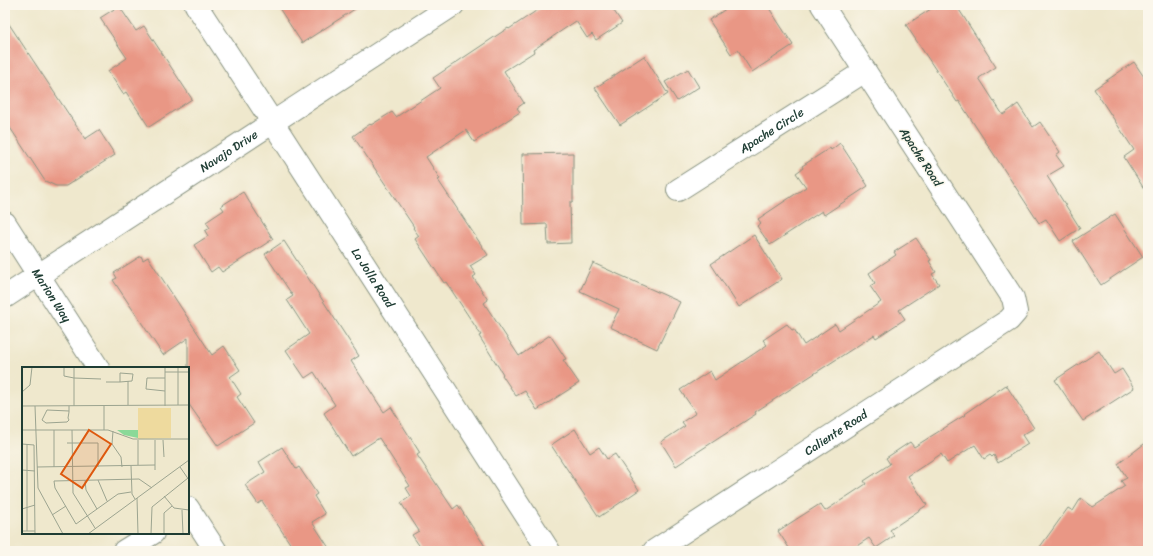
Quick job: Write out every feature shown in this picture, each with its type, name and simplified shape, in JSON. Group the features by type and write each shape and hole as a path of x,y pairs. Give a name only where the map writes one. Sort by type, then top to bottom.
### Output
{"street":[{"name":"La Jolla Road","path":"196,5 549,551"},
{"name":"Navajo Drive","path":"5,297 453,5"},
{"name":"Apache Road","path":"822,5 1013,298 1016,312"},
{"name":"Apache Circle","path":"678,190 865,71"},
{"name":"Marion Way","path":"5,223 97,367"},
{"name":"Caliente Road","path":"654,551 1009,320 1016,312"},
{"path":"189,511 216,551"},
{"path":"124,551 151,534"}],"building":[{"path":"277,5 361,5 302,43"},
{"path":"545,5 610,5 622,23 596,40 592,34 587,38 576,21 533,50 534,52 504,71 524,103 517,108 520,112 474,142 466,130 426,157 440,179 438,180 488,255 470,266 476,275 473,277 488,300 484,303 519,356 550,335 566,359 563,360 579,383 537,410 525,391 516,396 479,336 481,335 415,239 419,236 413,228 414,227 353,136 370,124 371,125 392,112 396,117 440,88 433,78"},
{"path":"732,5 767,5 793,45 752,72 738,50 731,54 709,20"},
{"path":"937,5 956,5 996,67 979,78 1003,115 1018,104 1033,127 1040,122 1060,152 1056,155 1064,166 1047,176 1080,228 1060,241 1046,219 1039,223 959,101 957,102 906,25"},
{"path":"119,6 136,31 144,26 192,99 149,127 126,92 123,94 108,71 127,58 100,18"},
{"path":"5,18 85,139 99,130 115,155 66,186 56,186 45,181 5,120"},
{"path":"644,56 668,94 620,125 595,88"},
{"path":"1134,62 1148,83 1148,195 1124,157 1134,150 1094,89"},
{"path":"688,69 699,87 677,101 665,82"},
{"path":"840,143 868,186 824,215 822,211 770,245 757,226 761,223 758,219 806,187 796,173 803,168 802,166 830,148 831,150"},
{"path":"573,153 573,202 570,202 571,243 548,244 547,224 523,225 522,154"},
{"path":"243,192 273,239 222,272 218,267 211,272 194,245 208,236 205,231 210,228 206,222 224,210 221,206"},
{"path":"1115,214 1143,257 1101,285 1073,241"},
{"path":"754,235 782,279 739,307 711,264"},
{"path":"916,238 931,260 929,261 936,272 932,274 939,284 899,310 905,319 876,338 874,335 755,412 756,414 676,466 661,442 685,426 682,422 696,413 680,390 710,371 715,380 767,345 763,340 787,324 792,330 794,329 804,345 835,324 839,330 881,302 870,286 875,283 869,273 896,255 894,252"},
{"path":"284,241 359,356 351,361 384,412 391,407 420,453 417,455 453,509 458,505 488,551 423,551 412,535 419,531 401,503 411,496 406,488 410,486 379,438 351,456 324,413 335,405 314,372 305,378 286,350 309,334 287,300 293,296 265,254"},
{"path":"141,256 143,260 148,257 212,355 224,346 240,370 230,377 241,394 237,397 254,423 218,446 189,404 188,338 163,355 113,280 117,278 114,273"},
{"path":"593,263 680,302 657,349 610,327 619,309 580,291"},
{"path":"1099,351 1114,374 1122,369 1134,388 1083,421 1055,380"},
{"path":"1006,385 1034,428 1022,435 1028,444 998,463 994,455 992,457 990,455 984,459 975,445 947,463 941,454 908,476 927,505 890,530 894,536 876,548 869,538 849,551 791,551 778,531 820,504 825,511 866,484 864,481 890,464 886,458 910,442 914,447 965,415 964,414"},
{"path":"575,429 590,453 599,447 607,459 615,454 639,490 599,517 551,445"},
{"path":"1148,441 1148,551 1037,551 1068,508 1073,511 1081,498 1093,507 1125,486 1121,481 1127,478 1118,464"},
{"path":"282,447 296,469 299,467 317,494 314,496 325,514 312,522 331,551 295,551 262,501 258,504 245,485 265,472 259,462"}]}
